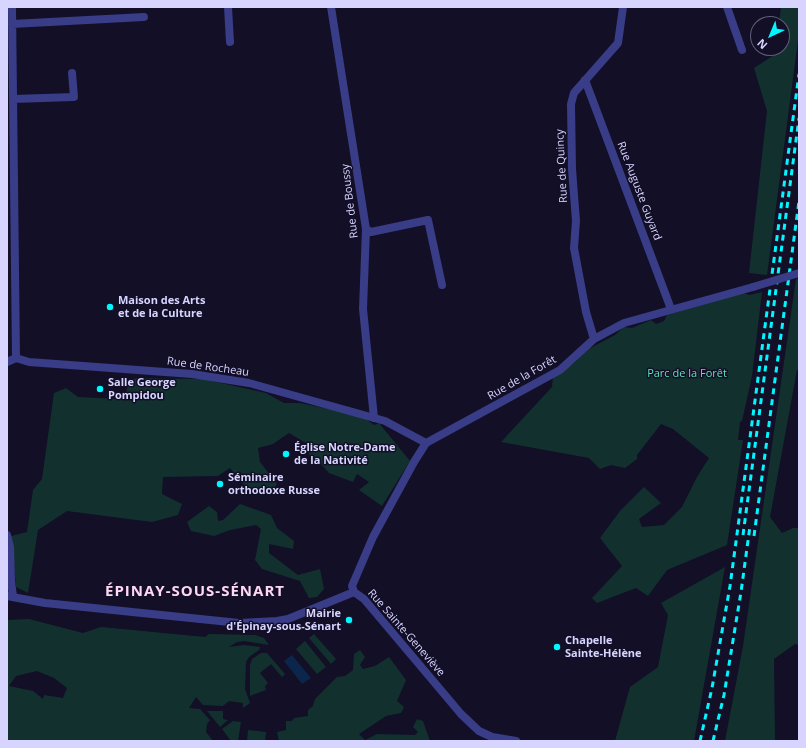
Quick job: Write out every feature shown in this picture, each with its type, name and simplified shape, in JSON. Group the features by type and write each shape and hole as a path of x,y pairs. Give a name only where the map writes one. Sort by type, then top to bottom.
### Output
{"street":[{"path":"7,362 16,358 10,172 13,99 10,37 12,7"},
{"path":"228,7 230,42"},
{"name":"Rue de Boussy","path":"331,7 366,229 363,309 374,418"},
{"name":"Rue de Quincy","path":"594,339 586,312 574,248 576,221 572,169 571,104 574,93 618,43 623,7"},
{"path":"727,7 742,50"},
{"path":"12,24 144,17"},
{"path":"13,99 74,97 72,73"},
{"name":"Rue Auguste Guyard","path":"586,80 671,309"},
{"path":"366,229 371,232 428,220 442,285"},
{"name":"Rue de la Forêt","path":"426,443 560,370 594,339 624,323 799,273"},
{"name":"Rue de Rocheau","path":"16,358 29,362 192,374 249,383 392,424 426,443"},
{"name":"Rue Sainte-Geneviève","path":"426,443 373,537 352,586 354,592 364,599 461,714 479,731 492,737 516,741"},
{"path":"7,534 10,548 10,596 45,603 214,620 276,622 288,619 354,592"}],"green space":[{"path":"781,7 799,7 799,33 767,275 749,273 767,111 754,68 772,56 790,56 790,16 780,16"},
{"path":"799,278 799,370 797,370 770,517 782,533 793,528 799,528 799,645 795,644 774,659 775,741 725,741 743,646 796,279"},
{"name":"Parc de la Forêt","path":"762,292 752,376 742,421 740,422 738,440 743,440 727,545 667,570 648,596 636,588 597,603 592,598 622,566 600,538 620,511 644,487 661,503 639,519 642,527 664,525 682,507 697,477 709,458 673,429 661,424 637,455 637,459 625,468 611,465 600,469 589,458 501,442 552,387 553,376 575,362 583,352 615,335 624,327 632,328 651,320 656,324 664,321 667,315 743,293 750,295"},
{"path":"136,378 203,379 266,393 284,403 300,403 362,416 374,425 379,423 410,461 382,506 359,490 369,482 357,474 353,482 329,473 321,464 310,457 306,443 289,433 273,444 258,448 260,462 277,484 269,495 250,492 230,468 218,476 163,477 162,494 182,504 178,515 152,522 67,511 38,530 28,593 16,587 11,536 27,532 33,490 42,479 54,393 66,388 78,397 118,399 126,395 128,382"},
{"path":"240,504 271,515 277,528 294,541 293,549 269,544 269,553 298,575 320,569 324,589 317,597 309,598 300,581 262,569 255,560 261,529 256,525 230,530 214,536 191,531 187,522 209,506 217,512 218,521 223,520"},
{"path":"725,567 694,741 615,741 630,687 658,667 668,615 661,603"},
{"path":"29,619 83,633 101,627 205,637 209,634 255,635 264,638 269,645 244,641 237,642 229,647 244,645 260,647 259,650 249,657 246,662 245,689 250,703 243,708 243,703 229,701 223,706 203,705 196,697 189,708 200,709 210,720 207,724 206,732 213,741 7,741 7,620","holes":["37,671 54,678 67,688 63,698 44,695 43,699 33,691 9,686 16,676"]},
{"path":"314,634 336,659 331,664 309,638"},
{"path":"305,641 326,667 317,674 296,649"},
{"path":"360,650 365,657 360,665 363,669 375,666 389,657 406,680 397,701 404,707 401,713 386,716 359,734 365,740 377,734 415,735 418,732 413,727 417,719 423,721 430,741 279,741 277,732 286,730 286,721 292,721 294,718 308,716 308,710 313,706 315,699 337,677 345,676 353,670 354,654"},
{"path":"261,653 267,653 285,674 282,677 271,664 260,673 268,683 265,686 266,690 250,696 250,665 252,659"},
{"path":"207,711 223,711 223,719 228,720 220,727"},
{"path":"233,721 241,722 238,741 231,741 222,729"},
{"path":"248,730 266,732 265,741 247,741"}],"water":[{"path":"292,655 311,678 302,684 284,661"}],"railway":[{"path":"700,741 712,688 730,586 799,74"},
{"path":"743,535 799,118"},
{"path":"754,536 799,201"},
{"path":"713,741 724,695 750,526"}],"place":[{"name":"Maison des Arts et de la Culture","path":"110,307"},
{"name":"Salle George Pompidou","path":"100,389"},
{"name":"Église Notre-Dame de la Nativité","path":"286,454"},
{"name":"Séminaire orthodoxe Russe","path":"220,484"},
{"name":"Mairie d'Épinay-sous-Sénart","path":"349,620"},
{"name":"Chapelle Sainte-Hélène","path":"557,647"}],"district":[{"name":"ÉPINAY-SOUS-SÉNART","path":"195,592"}]}
